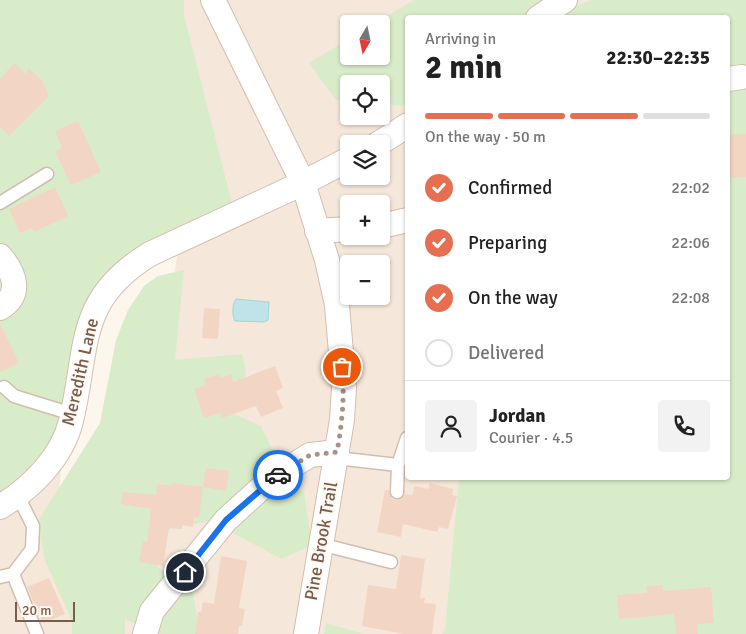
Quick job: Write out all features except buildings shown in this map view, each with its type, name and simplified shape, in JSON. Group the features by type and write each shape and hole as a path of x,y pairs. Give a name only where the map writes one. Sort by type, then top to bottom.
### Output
{"street":[{"path":"213,0 303,183"},
{"path":"542,15 565,0"},
{"path":"390,136 405,127"},
{"name":"Meredith Lane","path":"9,501 35,482 63,441 72,414 90,321 98,302 112,282 130,266 150,254 303,183 340,164"},
{"name":"Pine Brook Trail","path":"303,183 327,260 337,305 344,388 342,420 306,634"},
{"path":"390,224 405,221"},
{"path":"317,231 340,229"},
{"path":"0,256 9,266 15,284 15,289 6,304 0,308"},
{"path":"145,634 152,611 226,520 270,480 310,455 336,455"}],"lane":[{"path":"0,202 46,174"},
{"path":"4,387 14,396 72,414"},
{"path":"397,492 398,465 405,444"},
{"path":"336,455 398,465"},
{"path":"0,577 13,574 32,549 33,526 9,501"},
{"path":"320,544 391,562"},
{"path":"13,574 37,634"}],"shaded area":[{"path":"0,0 746,0 730,16 405,15 405,480 501,480 479,634 116,634 189,182 73,330 56,527 88,634 0,634"}],"green space":[{"path":"0,0 184,0 184,15 235,215 112,282 71,423 0,507"},
{"path":"414,0 565,0 541,15 405,15 405,106 390,105 390,75 340,75 340,100 336,100 309,63 340,44 340,65 390,65 389,15"},
{"path":"592,0 746,0 746,634 442,634 445,630 459,480 730,480 730,15 565,15 567,10"},
{"path":"184,270 175,360 242,354 246,371 234,414 261,426 281,468 304,493 312,545 281,559 211,521 171,528 155,547 158,567 193,593 200,634 157,634 125,619 125,634 72,634 72,621 45,561 38,521 100,423 116,340 128,310 144,286 158,276"},
{"path":"326,623 364,634 324,634"}],"water":[{"path":"236,299 269,302 268,320 264,322 235,321 233,310"}],"way so far":[{"path":"278,475 310,455 337,452 344,388 342,367"}],"route":[{"path":"185,572 226,520 278,475"}]}
